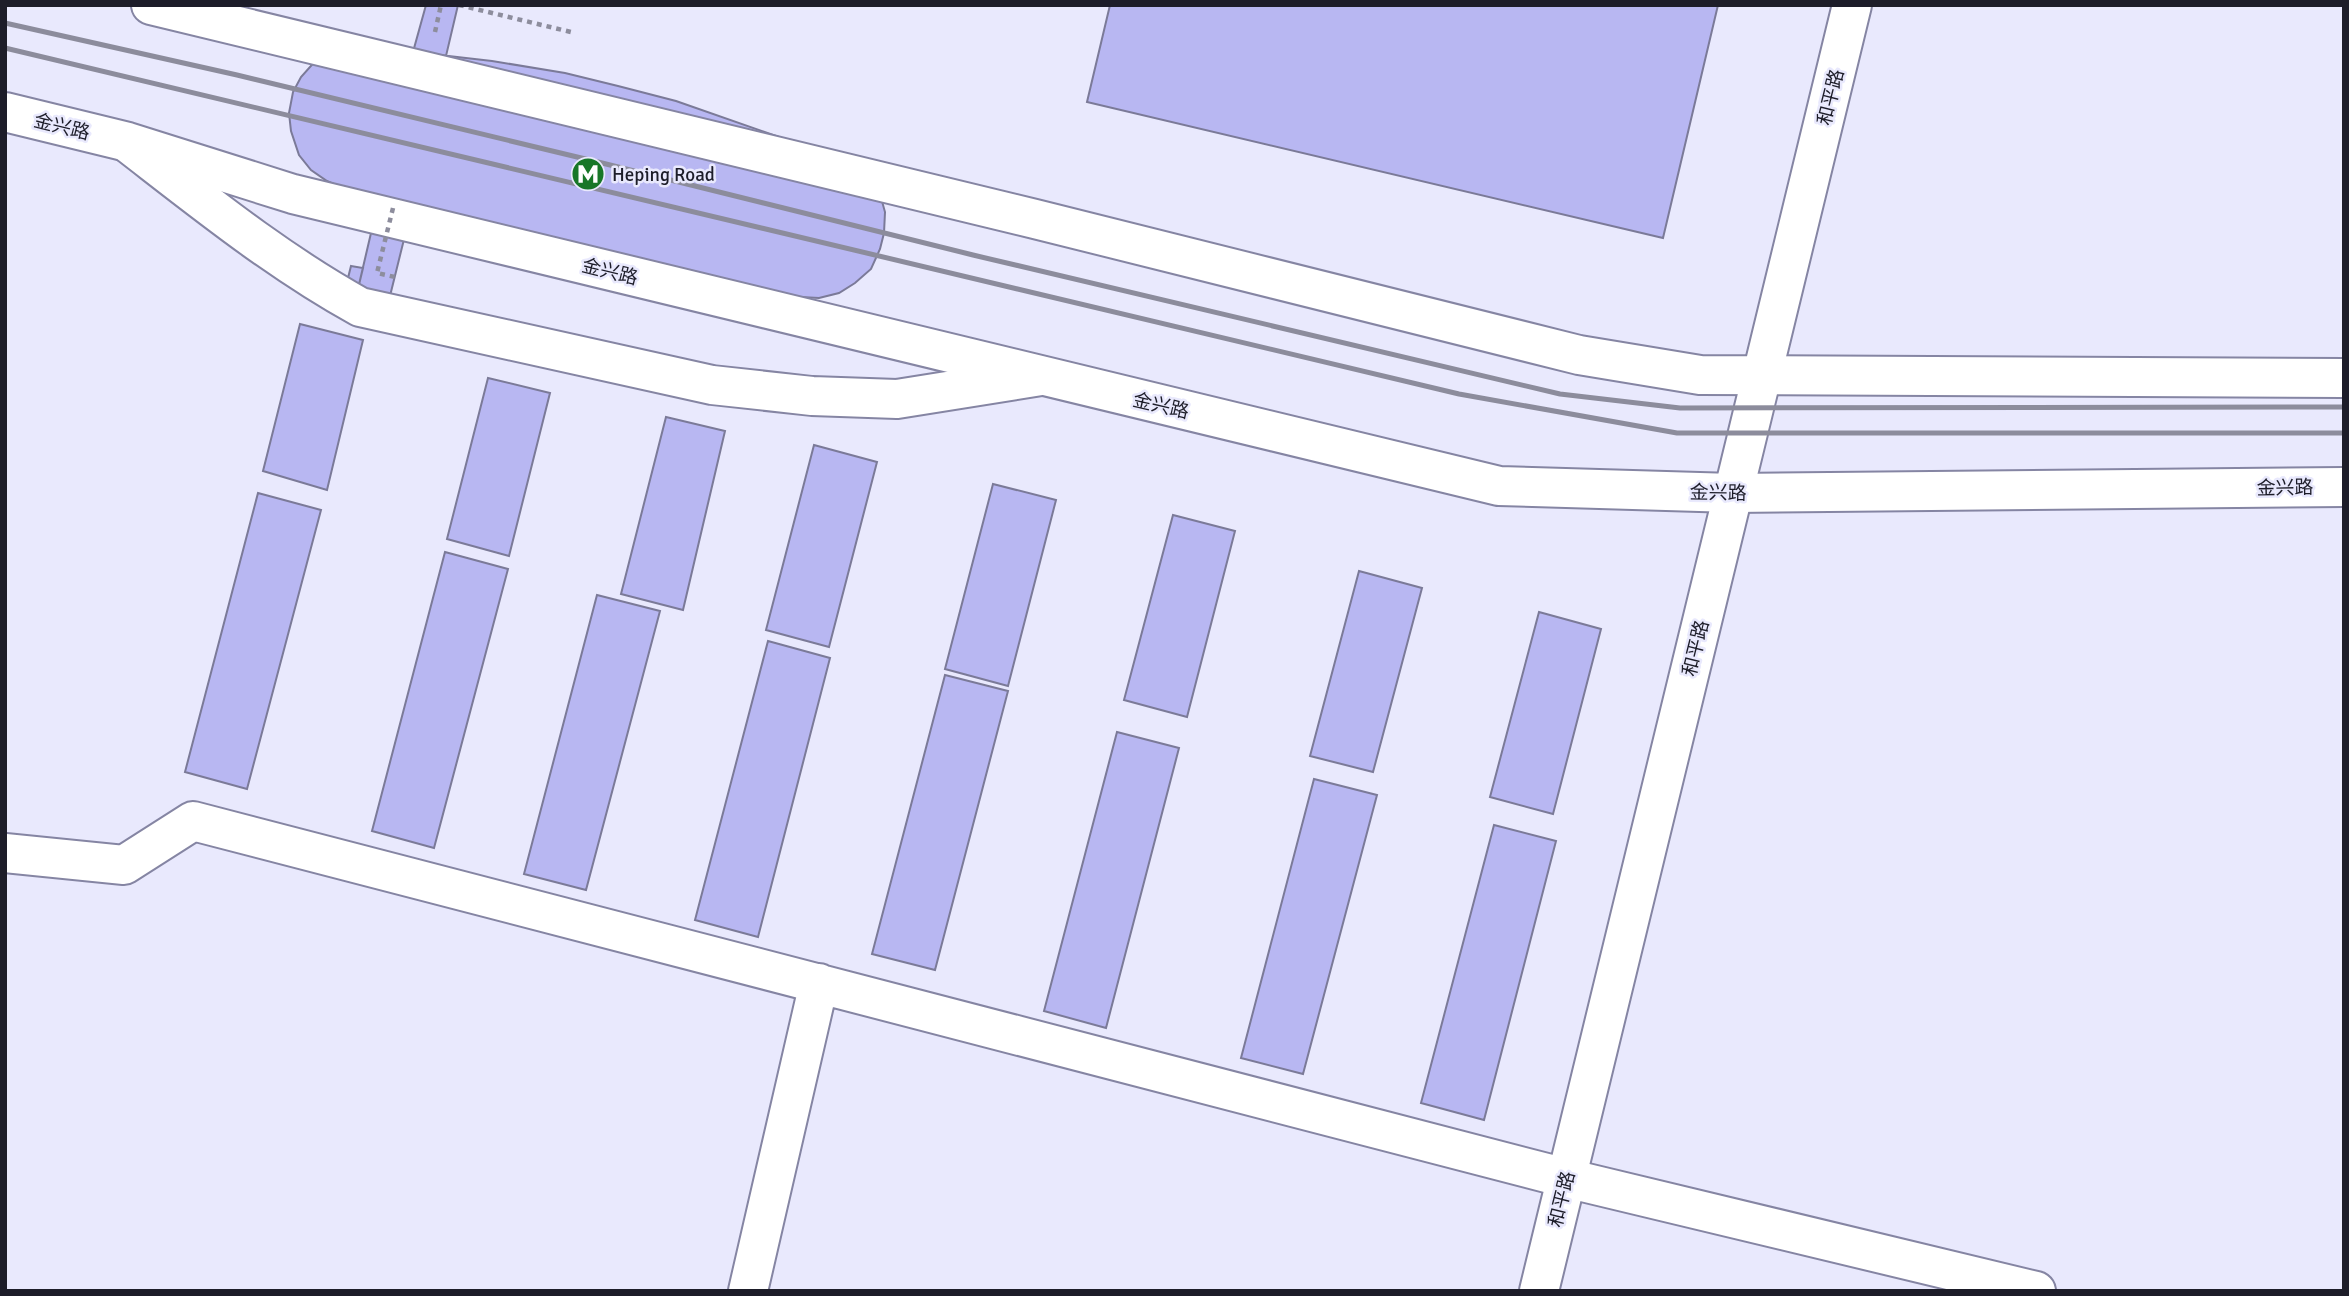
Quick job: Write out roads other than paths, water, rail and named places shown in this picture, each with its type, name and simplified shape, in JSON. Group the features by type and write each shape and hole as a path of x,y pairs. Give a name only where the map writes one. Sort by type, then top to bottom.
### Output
{"main road":[{"path":"151,5 1579,355 1700,375 2344,378"},
{"name":"和平路","path":"1539,1291 1852,5"},
{"name":"金兴路","path":"5,112 128,142 293,194 1499,485 1733,493 2344,486"},
{"path":"128,142 255,241 324,287 360,307 712,385 812,397 897,399 1041,376"},
{"path":"5,853 124,865 193,821 1566,1178 2036,1291"},
{"path":"748,1291 818,983"}],"railway":[{"path":"5,23 237,75 973,255 1560,394 1680,408 2344,407"},
{"path":"5,48 1459,394 1677,433 2344,433"}],"place":[{"name":"Heping Road","path":"588,174"}]}
